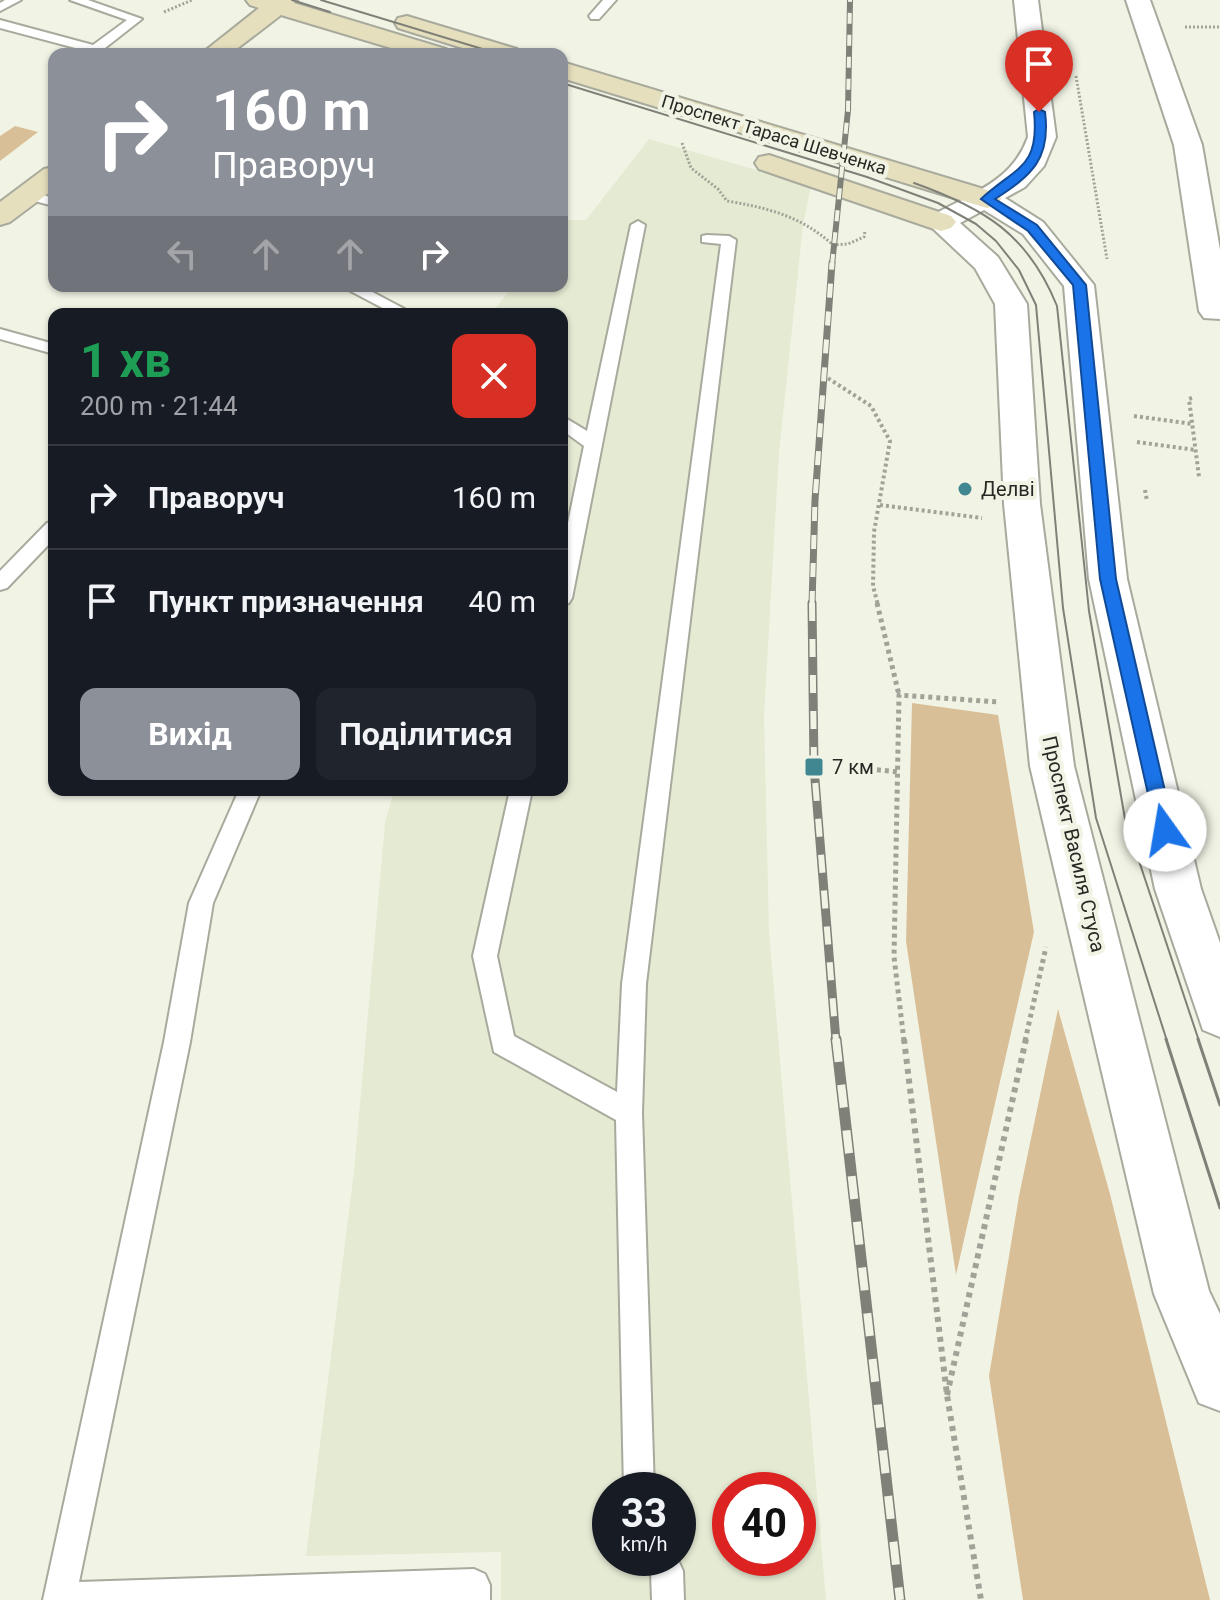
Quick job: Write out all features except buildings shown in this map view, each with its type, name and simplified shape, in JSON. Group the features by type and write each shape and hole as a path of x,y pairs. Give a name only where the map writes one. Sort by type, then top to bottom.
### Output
{"main road":[{"path":"332,0 488,48"},
{"path":"221,48 274,2 418,48"},
{"name":"Проспект Тараса Шевченка","path":"568,72 987,199"},
{"name":"Проспект Тараса Шевченка","path":"568,96 694,142"},
{"name":"Проспект Тараса Шевченка","path":"751,157 941,222"},
{"path":"0,216 41,198"}],"street":[{"path":"941,222 1015,181 1034,160 1042,137 1026,0"},
{"path":"1138,0 1188,145 1204,207 1217,316"},
{"path":"987,199 1033,228 1079,285 1108,579 1178,889 1220,1013"},
{"name":"Проспект Василя Стуса","path":"941,222 987,263 1011,304 1022,504 1052,766 1182,1294 1220,1382"}],"lane":[{"path":"0,7 15,0"},
{"path":"0,24 97,48 136,19 76,0"},
{"path":"595,16 610,0"},
{"path":"568,570 638,225"},
{"path":"639,1472 629,1113 634,984 729,240 707,239"},
{"path":"361,292 394,308"},
{"path":"0,334 48,347"},
{"path":"568,426 595,445"},
{"path":"0,583 48,534"},
{"path":"247,796 201,903 177,1042 59,1599 474,1585 474,1600"},
{"path":"520,796 485,956 503,1043 629,1113"},
{"path":"667,1576 668,1600"}],"path":[{"path":"176,9 192,0"},
{"path":"1074,63 1108,266"},
{"path":"694,142 682,143 691,168 718,189 727,201 796,216 815,227 833,245 848,244 864,237"},
{"path":"823,375 871,406 890,441 874,532 873,586 899,695 894,957 947,1395 981,1600"},
{"path":"1192,398 1189,399 1199,477"},
{"path":"1193,424 1133,416 1137,442 1196,450"},
{"path":"1145,487 1147,501"},
{"path":"880,505 957,516"},
{"path":"899,695 1014,703"},
{"path":"861,768 898,772"},
{"path":"947,1395 1049,931"}],"shaded area":[{"path":"15,126 38,132 0,161 0,136"},
{"path":"649,139 811,186 803,225 779,453 764,717 769,931 815,1472 712,1472 712,1576 816,1576 816,1483 826,1600 501,1600 501,1552 306,1556 354,1171 385,823 392,796 568,796 568,308 496,308 508,292 568,292 568,220 586,220"},
{"path":"912,703 998,715 1034,932 956,1275 906,941"},
{"path":"1058,1009 1110,1194 1210,1600 1023,1600 989,1376 1019,1196"}],"tram line":[{"path":"292,0 330,12"},
{"path":"321,0 479,48"},
{"path":"568,85 867,177 938,203 976,224 996,241 1019,270 1036,305 1063,608 1096,818 1167,1041"},
{"path":"914,183 962,203 1001,227 1032,260 1057,306 1089,611 1125,819 1199,1041"},
{"path":"1166,1039 1220,1208"},
{"path":"1198,1039 1220,1105"}],"railway":[{"path":"832,265 848,110 850,0"},
{"path":"812,604 815,500 832,263"},
{"path":"812,604 814,767 836,1041"},
{"path":"836,1039 900,1600"}],"place":[{"name":"Делві","path":"965,489"},
{"name":"7 км","path":"814,767"}],"route":[{"path":"1039,112 1042,137 1034,160 1015,181 987,199 1033,228 1079,285 1108,579 1165,830"}]}
